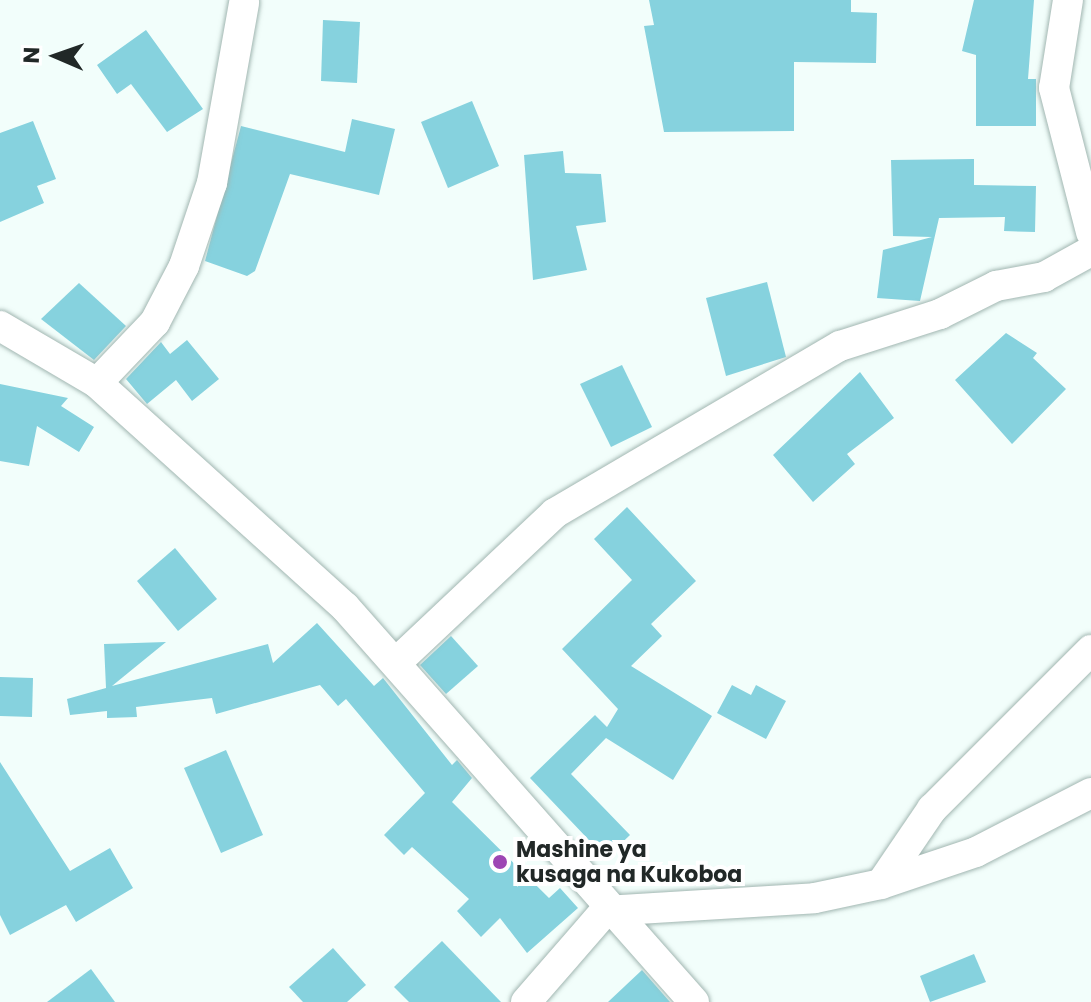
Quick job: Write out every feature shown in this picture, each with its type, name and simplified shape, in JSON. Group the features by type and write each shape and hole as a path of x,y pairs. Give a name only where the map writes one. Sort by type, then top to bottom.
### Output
{"street":[{"path":"1068,0 1054,88 1091,232"},
{"path":"97,383 155,322 184,266 212,183 244,3"},
{"path":"399,660 555,513 840,346 940,314 996,286 1062,270 1091,251"},
{"path":"0,326 97,383 399,660 605,911 694,1002"},
{"path":"881,884 932,809 1091,650"},
{"path":"526,1002 605,911 815,898 881,884 976,852 1091,793"}],"building":[{"path":"649,0 851,0 851,12 877,13 876,63 794,62 794,131 664,132 644,26 654,25"},
{"path":"974,0 1034,0 1028,79 1036,79 1036,126 976,126 976,55 962,51"},
{"path":"323,20 360,22 357,83 321,81"},
{"path":"146,30 203,109 167,132 131,84 117,94 97,65"},
{"path":"472,101 499,166 448,188 421,122"},
{"path":"352,119 395,129 379,195 290,174 255,271 247,276 205,261 241,126 345,152"},
{"path":"33,121 56,179 37,186 44,203 0,222 0,133"},
{"path":"563,151 565,173 601,174 606,222 576,226 587,270 533,280 524,155"},
{"path":"974,159 974,185 1036,186 1035,232 1004,231 1005,217 939,218 920,301 877,298 883,250 932,237 893,236 891,160"},
{"path":"767,282 786,357 726,376 706,298"},
{"path":"79,283 126,326 94,360 41,319"},
{"path":"1006,333 1037,353 1033,358 1066,389 1012,444 955,380"},
{"path":"187,340 219,379 192,401 176,380 147,404 126,379 161,342 170,354"},
{"path":"622,365 652,427 611,447 580,384"},
{"path":"860,372 894,418 847,454 855,464 813,502 773,455"},
{"path":"0,384 68,398 61,406 94,427 79,452 37,426 29,466 0,461"},
{"path":"627,507 696,581 651,624 662,636 631,666 712,716 673,780 606,738 571,774 630,835 606,858 530,778 595,715 607,727 618,709 562,649 632,580 594,539"},
{"path":"175,548 217,599 178,631 137,581"},
{"path":"317,623 374,686 383,678 452,765 457,760 472,778 452,802 549,898 560,888 578,908 527,953 500,918 481,937 457,911 469,899 412,847 404,855 384,835 425,793 346,699 338,706 320,685 216,714 212,698 136,707 137,717 107,718 107,711 70,715 67,699 106,688 104,644 166,642 112,686 268,644 273,663"},
{"path":"451,636 478,666 446,694 420,665"},
{"path":"0,677 33,678 32,717 0,716"},
{"path":"732,685 751,695 756,685 786,701 766,739 717,713"},
{"path":"226,750 263,835 221,853 184,768"},
{"path":"0,762 70,871 110,848 133,888 76,922 66,905 10,935 0,915"},
{"path":"442,941 501,1002 409,1002 394,987"},
{"path":"333,948 366,985 347,1002 303,1002 289,987"},
{"path":"974,954 986,982 930,1002 920,976"},
{"path":"91,969 115,1002 47,1002"},
{"path":"642,970 670,1002 608,1002"}],"place":[{"name":"Mashine ya kusaga na Kukoboa","path":"500,862"}]}
